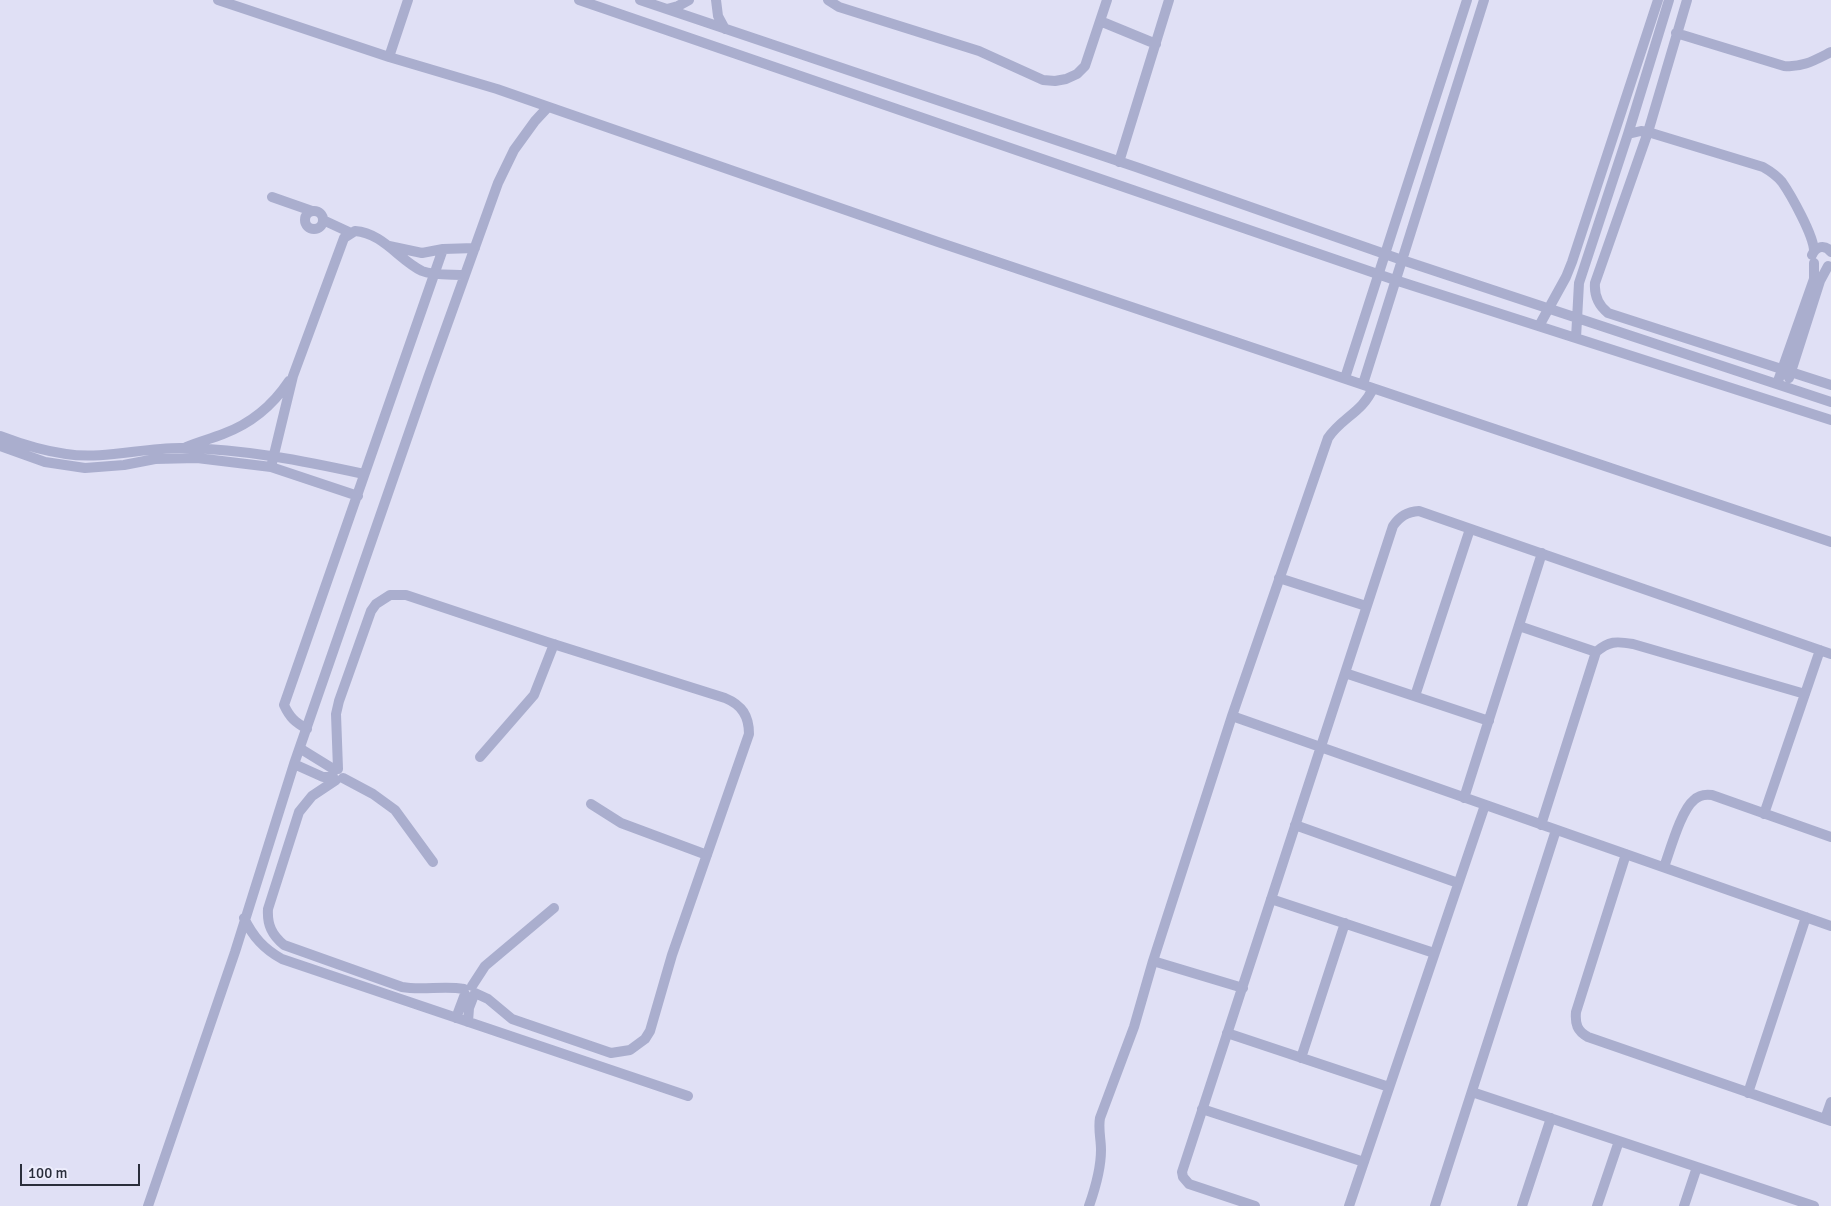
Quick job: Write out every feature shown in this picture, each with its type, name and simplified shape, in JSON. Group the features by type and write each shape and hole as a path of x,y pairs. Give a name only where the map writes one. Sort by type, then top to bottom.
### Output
{"street":[{"path":"218,0 389,57 497,89 938,242 1831,542"},
{"path":"389,57 408,0"},
{"path":"579,0 1378,272 1395,280 1831,420"},
{"path":"640,0 1384,254 1831,402"},
{"path":"666,9 678,6 689,0"},
{"path":"716,0 718,16 725,29"},
{"path":"828,0 839,8 980,50 1043,80 1055,82 1071,77 1085,66 1107,0"},
{"path":"1119,162 1169,0"},
{"path":"1345,378 1467,0"},
{"path":"1089,1206 1100,1158 1100,1118 1134,1027 1153,961 1232,716 1328,438 1334,429 1362,406 1395,280 1484,0"},
{"path":"1539,326 1566,277 1572,262 1658,0"},
{"path":"1576,338 1579,283 1636,110 1669,0"},
{"path":"1687,0 1648,132 1595,283 1598,303 1608,313 1831,385"},
{"path":"1100,21 1156,44"},
{"path":"1676,33 1792,67 1805,64 1831,52"},
{"path":"1635,72 1646,77"},
{"path":"148,1206 235,952 244,918 294,764 301,749 465,275 505,166 524,135 548,108"},
{"path":"1636,110 1648,132"},
{"path":"1426,125 1443,130"},
{"path":"1628,134 1641,131 1648,132 1763,167 1782,183 1811,236 1824,248 1812,254 1814,279 1787,371"},
{"path":"272,196 312,211 315,210 321,214 323,220 317,228 310,228 305,219 308,213 312,211"},
{"path":"323,220 351,233"},
{"path":"270,467 293,376 341,243 351,233 355,231 368,233 424,272 465,275"},
{"path":"389,246 422,254 443,249 475,248"},
{"path":"307,729 289,717 284,705 443,249"},
{"path":"1814,263 1820,267 1830,264"},
{"path":"1782,386 1820,281 1830,264"},
{"path":"185,448 199,441 224,434 247,422 273,402 293,376"},
{"path":"0,436 19,443 67,455 100,455 185,448 273,455 364,474"},
{"path":"0,446 39,460 85,468 124,465 155,459 198,458 270,467 358,496"},
{"path":"1255,1206 1189,1184 1183,1177 1182,1172 1366,606 1393,526 1399,517 1408,512 1419,511 1831,654"},
{"path":"1414,696 1470,528"},
{"path":"1464,798 1542,554"},
{"path":"1280,578 1366,606"},
{"path":"390,595 406,595 724,698 734,702 741,708 747,716 749,725 749,734 672,955 650,1031 638,1046 621,1053 611,1053 512,1019 488,999 470,991 448,986 402,987 284,945 272,934 269,926 268,909 299,812 312,796 337,775 336,714 339,701 371,611 382,599 390,595"},
{"path":"1519,626 1596,652"},
{"path":"1541,825 1596,652 1606,644 1619,641 1633,644 1804,694"},
{"path":"480,758 534,695 554,644"},
{"path":"1764,814 1820,650"},
{"path":"1345,673 1489,721"},
{"path":"1232,716 1831,926"},
{"path":"301,749 337,775 373,794 394,810 433,862"},
{"path":"294,764 323,778 337,775"},
{"path":"1664,867 1685,812 1691,802 1697,797 1705,795 1712,795 1831,837"},
{"path":"592,804 621,823 707,855"},
{"path":"1349,1206 1485,805"},
{"path":"1295,825 1458,883"},
{"path":"1435,1206 1556,830"},
{"path":"1626,854 1576,1012 1577,1029 1588,1037 1828,1120 1831,1102"},
{"path":"1271,899 1434,954"},
{"path":"456,1018 485,966 554,908"},
{"path":"1748,1093 1806,917"},
{"path":"244,918 250,931 259,942 269,952 282,959 688,1096"},
{"path":"1301,1058 1345,923"},
{"path":"1153,961 1243,988"},
{"path":"468,1022 470,991"},
{"path":"1227,1034 1389,1088"},
{"path":"1472,1092 1814,1206"},
{"path":"1202,1109 1364,1162"},
{"path":"1522,1206 1551,1118"},
{"path":"1597,1206 1619,1141"},
{"path":"1684,1206 1697,1167"}]}
